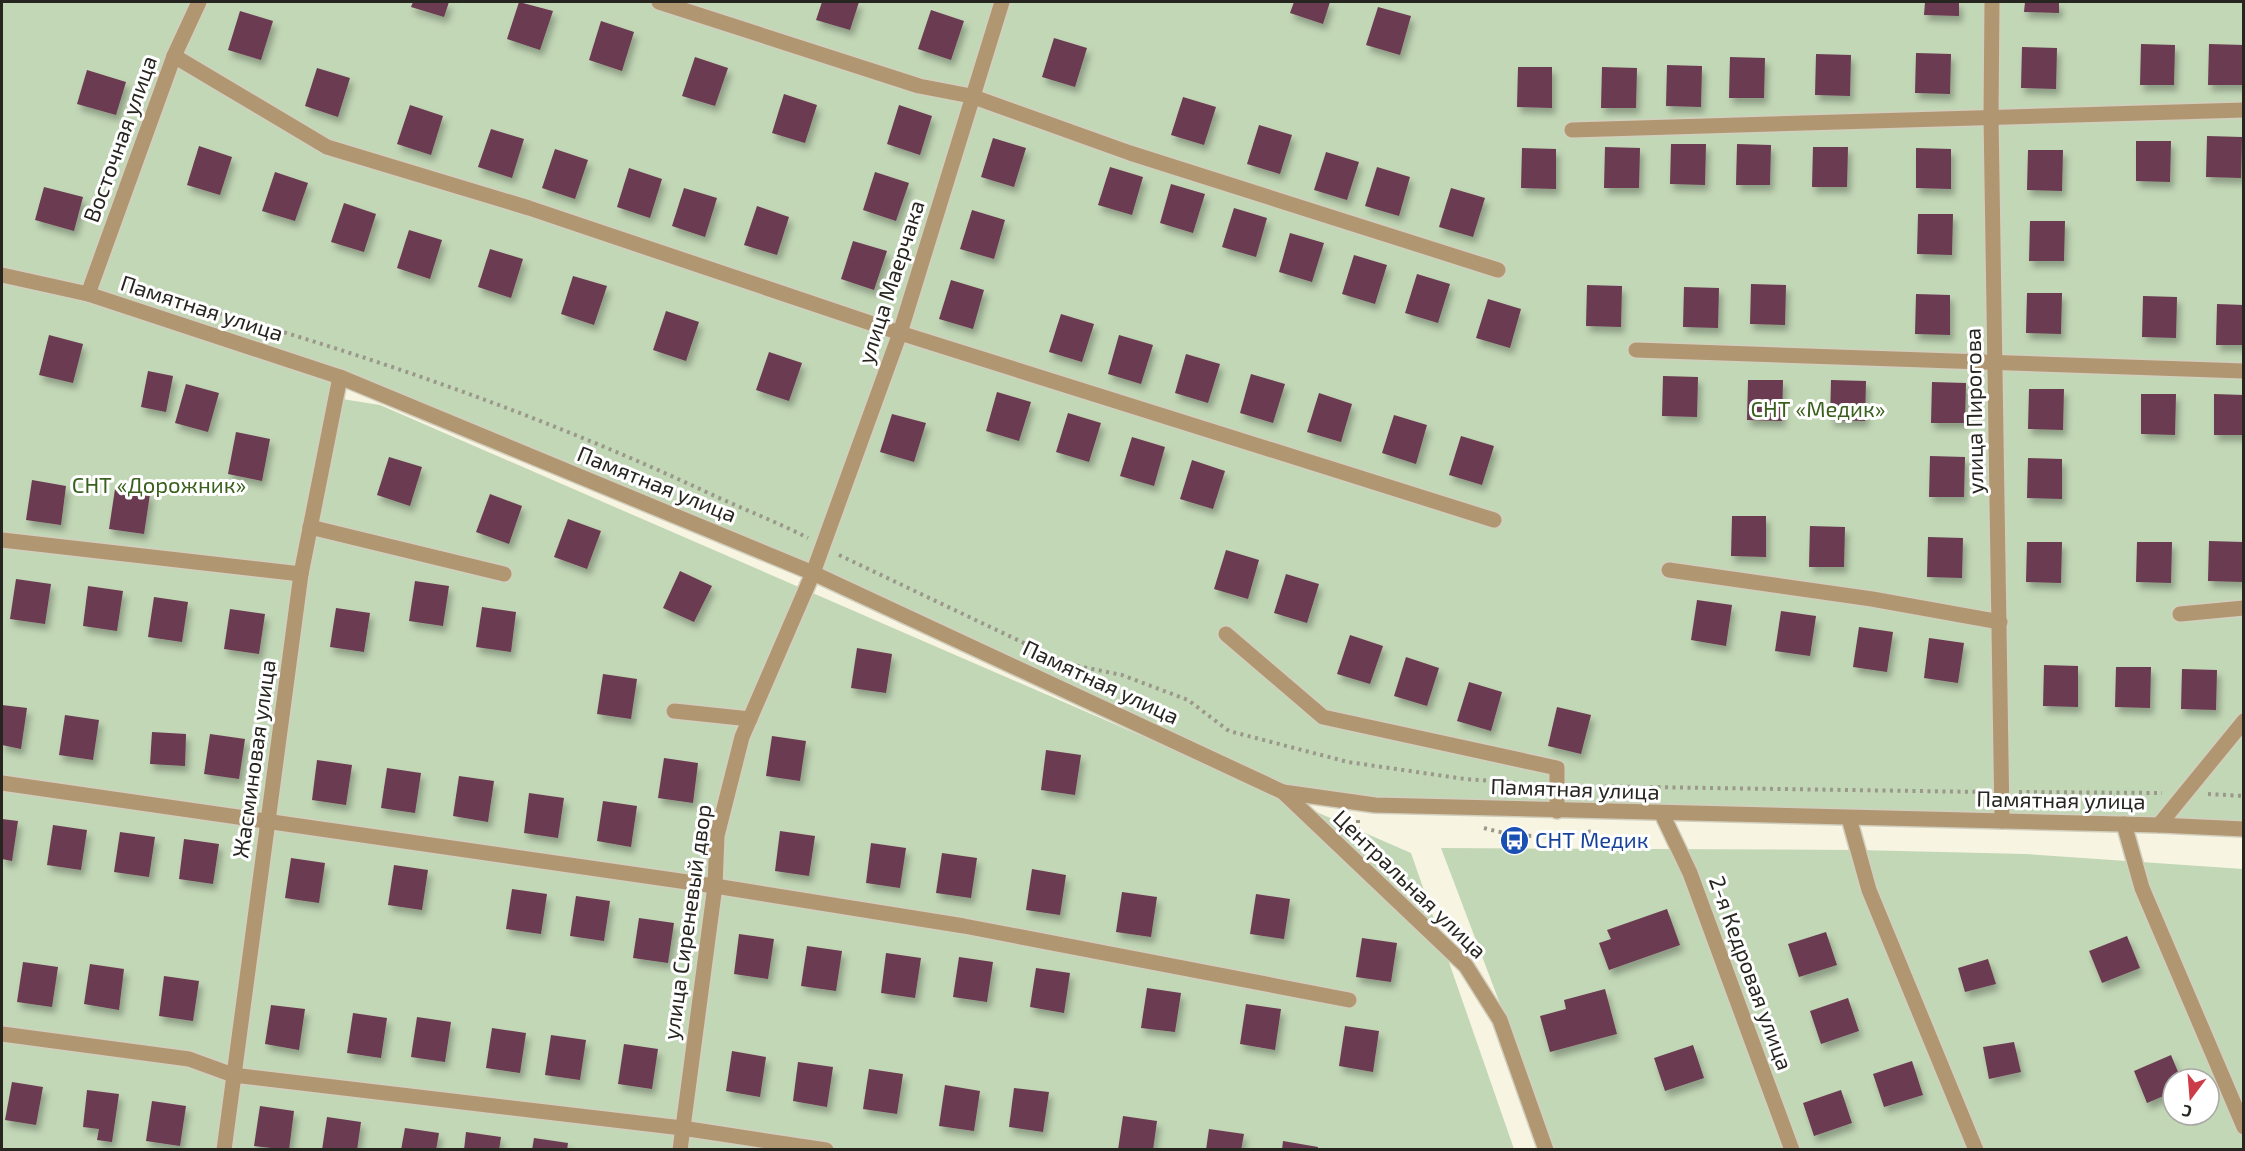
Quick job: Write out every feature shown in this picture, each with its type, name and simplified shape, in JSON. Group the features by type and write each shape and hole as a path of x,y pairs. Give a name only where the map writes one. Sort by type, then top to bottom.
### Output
{"street":[{"name":"Восточная улица","path":"88,294 174,56 200,2"},
{"path":"659,2 919,86 971,96 1130,153 1498,270"},
{"name":"улица Маерчака","path":"813,573 900,333 971,96 1002,2"},
{"name":"улица Пирогова","path":"1992,2 1991,116 2002,821"},
{"path":"174,56 327,147 529,208 900,333 1494,520"},
{"path":"1572,130 2244,110"},
{"name":"Памятная улица","path":"2,275 88,294 340,377 813,573 1283,792 1375,805 2244,829"},
{"path":"1636,350 2244,371"},
{"name":"Жасминовая улица","path":"224,1149 301,574 340,377"},
{"path":"310,527 504,574"},
{"path":"2,540 301,574"},
{"path":"1670,570 1872,599 2000,622"},
{"name":"улица Сиреневый двор","path":"680,1149 715,886 717,836 742,737 813,573"},
{"path":"2180,614 2244,608"},
{"path":"1226,634 1323,717 1557,768 1557,811"},
{"path":"674,711 750,719"},
{"path":"2159,825 2244,721"},
{"path":"2,783 715,886 964,926 1349,1000"},
{"name":"Центральная улица","path":"1283,792 1466,966 1500,1020 1546,1149"},
{"name":"2-я Кедровая улица","path":"1662,814 1690,873 1792,1149"},
{"path":"1849,818 1869,890 1976,1149"},
{"path":"2124,824 2142,888 2244,1127"},
{"path":"2,1034 189,1059 233,1075 682,1128 826,1149"}],"path":[{"path":"172,299 285,331 481,398 647,464 811,540"},
{"path":"830,550 1068,664 1122,675 1188,700 1229,731 1348,762 1465,779 1539,785"},
{"path":"1572,786 1988,792"},
{"path":"2010,792 2165,793"},
{"path":"2199,794 2244,796"}],"green space":[{"name":"СНТ «Медик»","path":"2,2 2243,2 2243,829 1473,808 1283,792 813,573 340,377 336,398 380,405 1411,853 1514,1149 2,1149"},
{"path":"1441,848 1859,850 2025,854 2243,869 2243,1149 1555,1149"}],"building":[{"path":"413,2 449,2 444,17 411,7"},
{"path":"519,2 553,11 540,50 507,39"},
{"path":"822,2 859,2 850,30 816,20"},
{"path":"1294,2 1330,2 1323,24 1290,13"},
{"path":"1925,2 1959,2 1959,16 1924,15"},
{"path":"2025,2 2059,2 2059,13 2024,12"},
{"path":"1378,7 1411,16 1400,55 1366,45"},
{"path":"931,10 964,21 951,60 918,49"},
{"path":"240,11 273,21 261,60 228,50"},
{"path":"601,21 634,32 622,71 589,60"},
{"path":"1054,38 1087,48 1075,87 1042,77"},
{"path":"2141,44 2175,45 2174,85 2140,85"},
{"path":"2209,44 2244,45 2243,85 2208,85"},
{"path":"2022,47 2057,48 2056,89 2021,88"},
{"path":"1916,53 1951,54 1950,94 1915,93"},
{"path":"1816,54 1851,55 1850,96 1815,95"},
{"path":"695,57 728,68 715,106 682,96"},
{"path":"1730,57 1765,58 1764,98 1729,98"},
{"path":"1667,65 1702,66 1701,107 1666,106"},
{"path":"1518,67 1552,67 1552,108 1517,107"},
{"path":"1602,67 1637,68 1636,108 1601,108"},
{"path":"317,68 350,78 338,117 305,106"},
{"path":"87,70 126,82 116,115 77,104"},
{"path":"784,94 817,105 805,143 772,133"},
{"path":"1183,97 1216,107 1204,145 1171,135"},
{"path":"410,105 443,116 431,155 397,144"},
{"path":"899,105 932,116 920,155 887,144"},
{"path":"1259,125 1292,135 1280,174 1247,164"},
{"path":"491,129 524,139 512,178 478,167"},
{"path":"2207,136 2242,137 2241,178 2206,177"},
{"path":"993,138 1026,148 1014,187 981,177"},
{"path":"2136,141 2171,141 2170,182 2136,181"},
{"path":"1671,144 1706,144 1705,185 1670,184"},
{"path":"1737,144 1771,145 1770,185 1736,185"},
{"path":"199,146 232,157 220,195 187,185"},
{"path":"1605,147 1640,148 1639,188 1604,188"},
{"path":"1813,147 1848,147 1847,187 1812,187"},
{"path":"1522,148 1556,149 1556,189 1521,188"},
{"path":"1916,148 1951,149 1951,189 1916,188"},
{"path":"555,149 588,160 575,199 542,188"},
{"path":"2028,150 2063,150 2062,191 2027,190"},
{"path":"1326,152 1359,162 1347,200 1314,190"},
{"path":"1110,167 1143,177 1132,215 1098,205"},
{"path":"1377,167 1410,177 1399,216 1365,206"},
{"path":"629,168 662,179 650,218 617,207"},
{"path":"275,172 308,183 295,221 262,211"},
{"path":"875,172 909,183 896,221 863,210"},
{"path":"1171,184 1205,194 1193,233 1160,223"},
{"path":"44,187 83,197 74,231 35,220"},
{"path":"684,188 717,198 705,237 672,226"},
{"path":"1451,188 1485,198 1473,237 1439,227"},
{"path":"344,203 376,214 364,252 331,242"},
{"path":"757,206 789,217 777,255 744,245"},
{"path":"1234,208 1267,218 1256,257 1222,247"},
{"path":"972,210 1005,220 994,259 960,249"},
{"path":"1918,214 1953,214 1952,255 1917,254"},
{"path":"2030,221 2065,221 2064,261 2029,261"},
{"path":"409,230 442,240 430,279 397,268"},
{"path":"1290,233 1324,243 1312,282 1279,272"},
{"path":"853,241 887,251 874,290 841,279"},
{"path":"490,249 523,259 511,298 478,287"},
{"path":"1354,255 1387,265 1375,304 1342,294"},
{"path":"1417,274 1450,284 1438,323 1405,313"},
{"path":"573,276 607,286 594,325 561,314"},
{"path":"951,280 984,290 973,329 939,319"},
{"path":"1751,284 1786,285 1785,325 1750,324"},
{"path":"1587,285 1622,286 1621,327 1586,326"},
{"path":"1684,287 1719,288 1718,328 1683,327"},
{"path":"2027,293 2062,293 2061,334 2026,333"},
{"path":"1916,294 1950,295 1950,335 1915,334"},
{"path":"2143,296 2177,297 2176,338 2142,337"},
{"path":"1488,299 1521,309 1510,348 1476,338"},
{"path":"2217,304 2244,305 2244,345 2216,345"},
{"path":"666,311 699,322 686,361 653,350"},
{"path":"1061,314 1094,324 1082,362 1049,352"},
{"path":"49,335 83,344 73,383 39,375"},
{"path":"1119,335 1153,345 1141,384 1108,374"},
{"path":"769,352 802,363 789,401 756,390"},
{"path":"1186,354 1220,364 1208,403 1175,393"},
{"path":"148,371 173,376 166,412 141,407"},
{"path":"1251,374 1285,384 1273,423 1240,413"},
{"path":"1663,376 1698,377 1697,417 1662,416"},
{"path":"1748,380 1783,380 1782,421 1747,420"},
{"path":"1831,380 1866,381 1865,421 1830,420"},
{"path":"1932,382 1966,383 1965,423 1931,423"},
{"path":"186,384 219,393 208,432 175,423"},
{"path":"2029,389 2064,389 2063,430 2028,429"},
{"path":"997,392 1031,402 1019,441 986,431"},
{"path":"1319,393 1352,404 1341,442 1307,432"},
{"path":"2141,394 2176,394 2175,435 2141,434"},
{"path":"2214,394 2244,395 2244,435 2214,435"},
{"path":"1068,413 1101,423 1089,462 1056,452"},
{"path":"892,414 926,423 914,462 880,452"},
{"path":"1394,415 1427,425 1416,464 1382,453"},
{"path":"236,432 270,439 262,481 228,474"},
{"path":"1461,436 1494,446 1482,485 1449,475"},
{"path":"1132,437 1165,447 1154,486 1120,476"},
{"path":"1930,456 1965,457 1964,497 1929,497"},
{"path":"389,457 422,467 410,506 377,495"},
{"path":"2028,458 2062,459 2062,499 2027,498"},
{"path":"1192,460 1225,471 1213,509 1180,499"},
{"path":"32,480 66,486 61,525 26,520"},
{"path":"115,489 150,494 144,534 109,529"},
{"path":"490,494 522,506 509,544 476,532"},
{"path":"1732,516 1766,516 1766,557 1731,556"},
{"path":"568,519 601,531 587,569 554,557"},
{"path":"1810,526 1845,527 1844,567 1809,567"},
{"path":"1928,537 1963,538 1962,578 1927,577"},
{"path":"2209,541 2243,542 2242,582 2208,581"},
{"path":"2027,542 2062,542 2061,583 2026,582"},
{"path":"2137,542 2172,542 2171,583 2136,582"},
{"path":"1226,550 1259,560 1248,599 1214,589"},
{"path":"680,571 712,586 694,622 663,608"},
{"path":"1286,574 1319,584 1307,623 1274,613"},
{"path":"16,579 51,584 45,624 10,619"},
{"path":"415,581 449,586 443,626 409,621"},
{"path":"88,586 123,591 117,631 83,626"},
{"path":"154,597 188,602 182,642 148,637"},
{"path":"1697,600 1732,605 1726,646 1691,640"},
{"path":"482,607 516,612 511,652 476,647"},
{"path":"336,608 370,613 364,652 330,647"},
{"path":"230,609 265,614 259,654 224,649"},
{"path":"1781,611 1816,616 1810,656 1775,651"},
{"path":"1859,627 1893,632 1887,672 1853,667"},
{"path":"1350,635 1383,646 1370,684 1337,674"},
{"path":"1929,638 1964,643 1958,683 1924,678"},
{"path":"857,648 892,654 886,693 851,688"},
{"path":"1406,657 1439,668 1427,706 1394,696"},
{"path":"2044,665 2078,666 2078,707 2043,706"},
{"path":"2116,667 2151,667 2150,708 2115,707"},
{"path":"2182,669 2217,670 2216,710 2181,709"},
{"path":"603,674 637,679 631,719 597,714"},
{"path":"1469,682 1502,692 1491,731 1457,721"},
{"path":"2,705 27,708 21,749 2,745"},
{"path":"1557,707 1591,715 1581,754 1548,746"},
{"path":"65,715 99,720 93,760 59,755"},
{"path":"152,732 186,734 185,766 150,764"},
{"path":"210,734 245,739 239,779 204,774"},
{"path":"772,736 806,741 800,781 766,776"},
{"path":"1046,750 1081,755 1075,795 1041,790"},
{"path":"664,758 698,763 693,803 658,798"},
{"path":"317,760 352,765 346,805 312,800"},
{"path":"387,768 421,773 415,813 381,808"},
{"path":"459,776 494,781 488,822 453,816"},
{"path":"529,793 564,798 558,838 524,833"},
{"path":"603,801 637,806 631,847 597,841"},
{"path":"2,819 18,821 12,861 2,859"},
{"path":"53,825 87,830 81,870 47,865"},
{"path":"780,831 815,836 809,876 775,871"},
{"path":"120,832 155,837 149,877 114,872"},
{"path":"184,839 219,844 213,884 179,879"},
{"path":"871,843 906,848 900,888 866,883"},
{"path":"942,853 977,858 971,898 936,893"},
{"path":"291,858 325,863 319,903 285,898"},
{"path":"394,865 428,870 422,910 388,905"},
{"path":"1032,869 1066,875 1060,915 1026,910"},
{"path":"512,889 547,894 541,934 506,929"},
{"path":"1122,892 1157,897 1151,937 1116,932"},
{"path":"1256,894 1290,899 1284,939 1250,934"},
{"path":"576,896 610,901 604,941 570,936"},
{"path":"1667,909 1680,945 1609,970 1599,943 1611,939 1607,930"},
{"path":"639,918 674,923 668,963 633,958"},
{"path":"1826,932 1837,965 1799,977 1788,944"},
{"path":"739,934 774,939 768,979 734,974"},
{"path":"2127,936 2140,968 2102,983 2089,951"},
{"path":"1362,938 1397,943 1391,982 1356,977"},
{"path":"807,946 842,951 836,991 801,986"},
{"path":"886,953 921,958 915,998 881,993"},
{"path":"959,957 993,962 987,1002 953,997"},
{"path":"1988,959 1996,984 1965,992 1958,968"},
{"path":"23,962 58,967 52,1007 17,1002"},
{"path":"90,964 124,969 119,1010 84,1004"},
{"path":"1036,968 1070,973 1064,1013 1030,1007"},
{"path":"164,976 199,981 193,1021 159,1016"},
{"path":"1147,988 1181,993 1175,1032 1141,1028"},
{"path":"1605,989 1617,1034 1550,1052 1540,1016 1566,1009 1564,1000"},
{"path":"1848,998 1859,1031 1821,1044 1810,1011"},
{"path":"1246,1004 1281,1009 1275,1050 1240,1044"},
{"path":"271,1005 305,1009 299,1050 265,1044"},
{"path":"353,1013 387,1018 381,1058 347,1053"},
{"path":"417,1017 451,1022 445,1062 411,1057"},
{"path":"1345,1026 1379,1031 1373,1072 1339,1066"},
{"path":"492,1028 526,1033 520,1073 486,1068"},
{"path":"551,1035 586,1040 580,1080 545,1075"},
{"path":"2014,1042 2021,1072 1989,1079 1983,1047"},
{"path":"624,1044 658,1049 652,1089 618,1084"},
{"path":"1693,1045 1704,1078 1665,1091 1654,1058"},
{"path":"732,1051 766,1057 760,1097 726,1091"},
{"path":"2171,1055 2176,1067 2161,1067 2161,1097 2147,1103 2134,1071"},
{"path":"1912,1061 1923,1095 1884,1107 1873,1074"},
{"path":"798,1062 833,1067 827,1107 793,1101"},
{"path":"869,1069 903,1074 897,1114 863,1109"},
{"path":"12,1082 43,1087 36,1125 5,1120"},
{"path":"945,1085 980,1091 974,1131 939,1126"},
{"path":"1014,1088 1049,1092 1043,1132 1009,1127"},
{"path":"87,1090 119,1094 112,1142 97,1140 99,1129 83,1127"},
{"path":"1841,1090 1852,1123 1814,1136 1803,1103"},
{"path":"152,1101 186,1106 180,1146 146,1141"},
{"path":"260,1106 294,1111 289,1150 254,1146"},
{"path":"1123,1116 1157,1121 1153,1150 1118,1150"},
{"path":"327,1117 361,1122 357,1150 322,1150"},
{"path":"405,1128 439,1133 436,1150 401,1150"},
{"path":"1209,1129 1244,1134 1241,1150 1206,1150"},
{"path":"466,1132 501,1137 499,1150 464,1150"},
{"path":"534,1138 568,1143 567,1150 532,1150"},
{"path":"1283,1141 1318,1147 1317,1150 1282,1150"}],"place":[{"name":"СНТ Медик","path":"1514,840"}],"park label":[{"name":"СНТ «Дорожник»","path":"159,485"}]}
